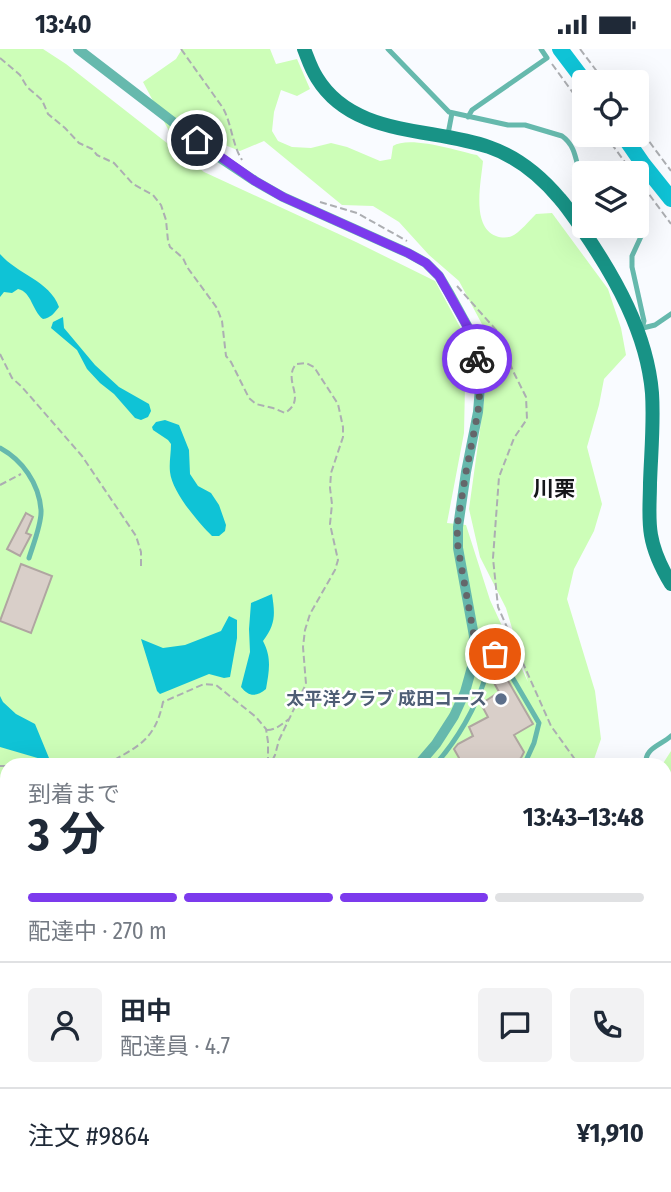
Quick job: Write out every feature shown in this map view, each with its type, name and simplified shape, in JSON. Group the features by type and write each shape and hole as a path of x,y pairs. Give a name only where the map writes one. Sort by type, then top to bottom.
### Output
{"street":[{"path":"78,49 216,155 255,181 283,197 426,263 439,276 471,333 480,389 457,527 458,548 474,636 472,667 454,716 424,758"},
{"path":"304,49 317,79 348,109 373,122 485,145 501,151 528,166 563,201 595,249 627,306 644,352 652,393 649,505 651,534 658,560 671,584"}],"lane":[{"path":"388,49 443,108 468,117 508,125 525,125 562,136 576,152 577,161"},
{"path":"468,117 472,110 547,58 541,49"},
{"path":"447,137 452,113"},
{"path":"636,330 644,321 632,267 632,256 640,238"},
{"path":"636,330 655,325 671,314"},
{"path":"0,448 12,455 26,471 37,492 41,511 29,558"},
{"path":"474,636 505,665 539,723 527,758"},
{"path":"442,758 473,710 486,676 505,665"},
{"path":"645,758 648,751 671,736"}],"path":[{"path":"181,49 223,109 237,153 242,160"},
{"path":"580,49 596,70"},
{"path":"0,58 20,75 27,87 41,100 48,114 79,143 114,163 133,184 153,195 161,205 170,247 183,258 217,308 222,321 226,356 249,398 256,404 285,413 290,410 296,396 290,377 296,364 306,363 314,367 338,404 343,437 331,473 330,488 330,524 338,561 310,614 303,647 306,684 273,758"},
{"path":"547,58 572,92"},
{"path":"649,141 671,171"},
{"path":"649,194 671,224"},
{"path":"320,202 357,213 409,242"},
{"path":"451,278 497,331 526,397 527,419 514,438 499,477 494,558 498,607 551,726 574,758"},
{"path":"0,353 12,378 82,456 136,536 141,552 141,569"},
{"path":"0,485 26,471"},
{"path":"118,758 141,745 160,719 163,702 204,684 216,685 256,717 266,730 269,758"},
{"path":"266,730 280,726 290,718"}],"green space":[{"name":"太平洋クラブ 成田コース","path":"0,49 43,49 204,172 435,281 466,338 464,433 447,523 466,525 490,600 528,682 506,608 480,557 469,509 492,343 459,281 429,255 399,222 373,206 342,205 264,141 240,151 217,142 207,127 183,122 169,131 143,82 176,59 182,49 270,49 276,64 297,59 310,89 297,96 281,90 274,112 272,131 278,141 292,147 311,148 331,143 380,161 391,159 393,146 410,142 477,155 483,161 480,214 488,231 498,237 510,237 536,214 552,213 608,289 621,328 626,355 604,379 587,447 602,504 594,531 574,569 567,599 595,691 601,739 594,758 0,758"}],"water":[{"path":"0,254 41,284 55,298 59,307 52,315 43,319 26,294 18,289 12,293 4,292 0,297"},
{"path":"63,317 64,328 95,365 119,387 149,404 151,411 148,417 141,420 135,418 87,369 77,350 51,328 53,322"},
{"path":"165,420 179,425 189,450 190,474 198,486 211,493 219,505 226,525 225,531 219,536 212,536 206,530 175,488 170,472 171,444 152,427 156,422"},
{"path":"272,594 274,619 263,641 269,659 266,689 253,695 241,687 250,652 251,603"},
{"path":"229,616 237,620 237,638 230,677 209,674 160,694 141,639 163,648 185,645 221,631"},
{"path":"0,696 16,714 35,724 49,758 38,758 0,747"}],"building":[{"path":"26,513 33,517 26,533 31,535 20,556 7,549"},
{"path":"21,564 52,576 31,633 0,621"},
{"path":"503,672 533,724 514,735 524,752 521,758 459,758 454,749 473,736 469,727 488,717 481,704 499,692 492,679"}],"waterway":[{"path":"560,49 576,70"},
{"path":"631,147 671,199"}],"way so far":[{"path":"477,359 480,389 478,412 457,527 458,548 474,636 495,654"}],"place":[{"name":"太平洋クラブ 成田コース","path":"501,699"}],"district":[{"name":"川栗","path":"554,489"}],"route":[{"path":"197,140 255,181 283,197 426,263 439,276 471,333 477,359"}]}
